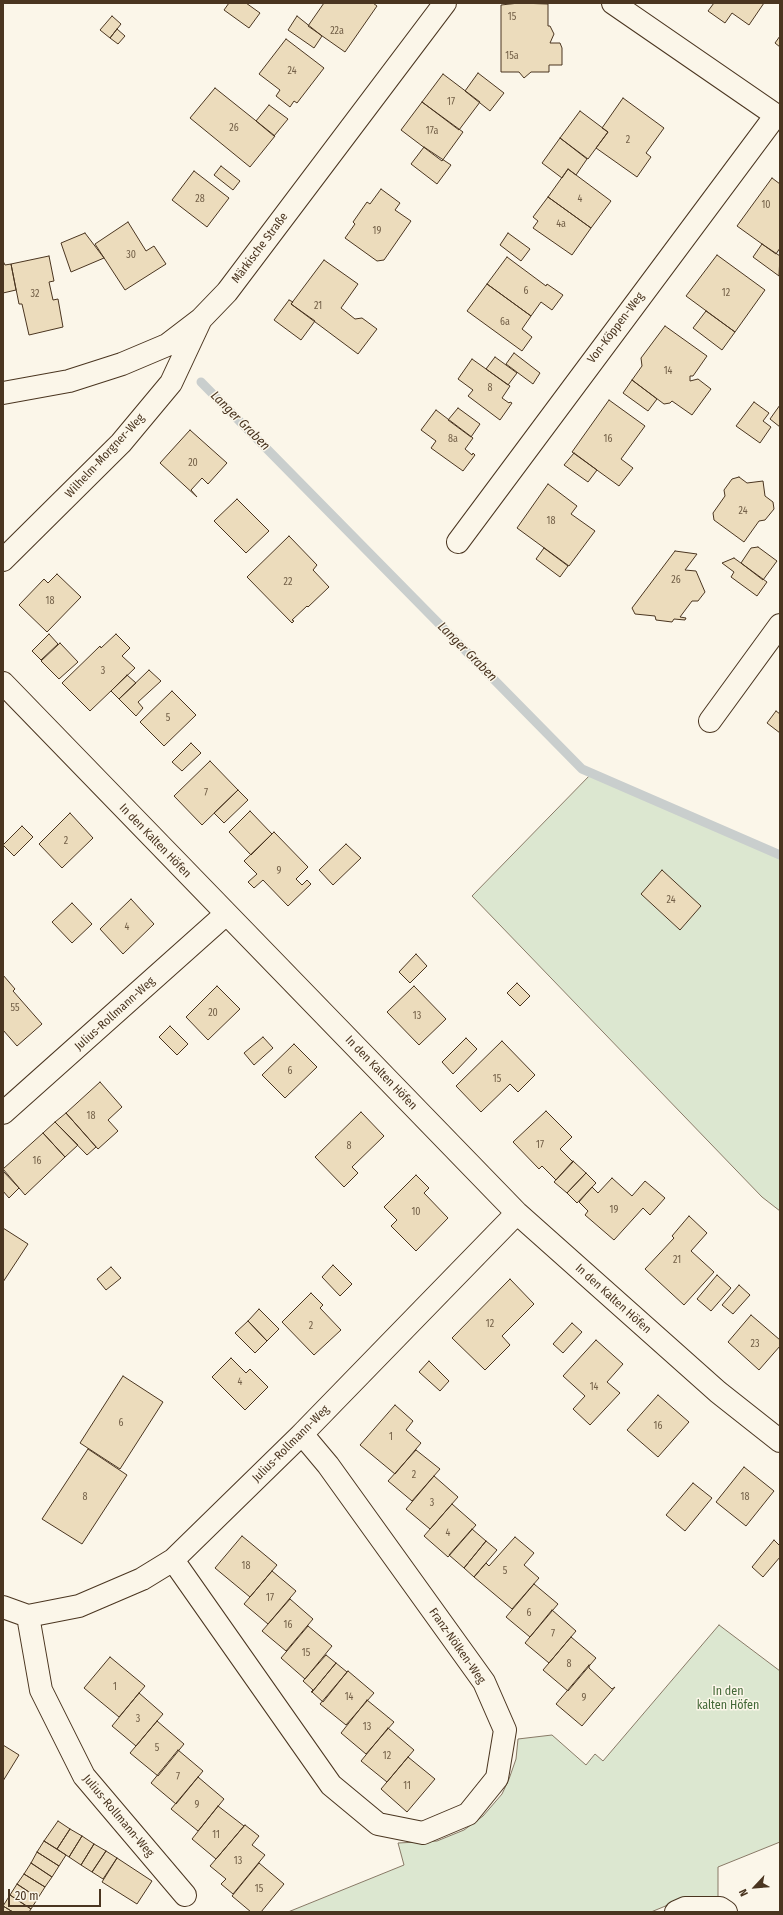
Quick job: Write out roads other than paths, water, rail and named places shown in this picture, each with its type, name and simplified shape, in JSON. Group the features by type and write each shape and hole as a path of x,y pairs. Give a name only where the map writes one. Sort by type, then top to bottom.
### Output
{"street":[{"name":"Märkische Straße","path":"3,393 69,381 122,364 167,345 201,319 227,292 445,3"},
{"name":"Von-Köppen-Weg","path":"458,542 778,116 613,3"},
{"name":"Wilhelm-Morgner-Weg","path":"3,560 121,443 172,383 201,319"},
{"path":"710,721 780,625"},
{"name":"In den Kalten Höfen","path":"3,683 517,1213 718,1392 780,1441"},
{"name":"Julius-Rollmann-Weg","path":"3,1113 226,914"},
{"name":"Julius-Rollmann-Weg","path":"185,1895 84,1776 41,1690 28,1616 79,1606 142,1579 173,1560 302,1434 517,1213"},
{"name":"Franz-Nölken-Weg","path":"173,1560 331,1785 378,1824 423,1833 468,1814 497,1778 505,1730 484,1682 328,1465 302,1434"},
{"path":"3,1607 28,1616"},
{"path":"676,1912 684,1908 720,1908 726,1912"}],"waterway":[{"name":"Langer Graben","path":"201,382 582,769 780,855"}],"park label":[{"name":"In den kalten Höfen","path":"728,1699"}]}
